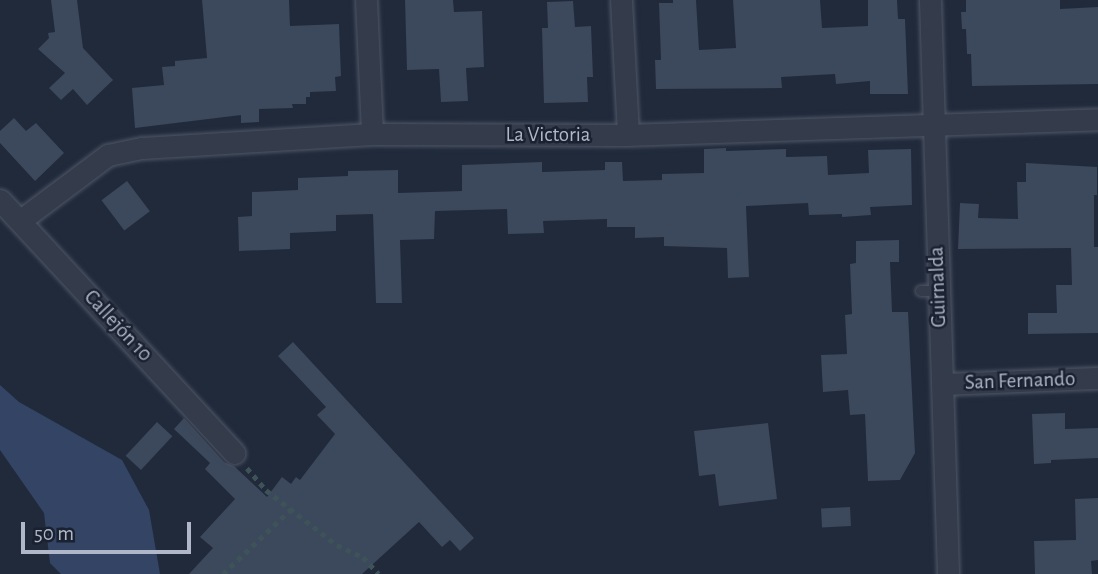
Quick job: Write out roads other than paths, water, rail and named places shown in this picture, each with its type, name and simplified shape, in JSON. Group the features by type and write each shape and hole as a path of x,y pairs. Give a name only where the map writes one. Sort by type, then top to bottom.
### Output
{"street":[{"path":"366,0 372,134"},
{"path":"621,0 628,135"},
{"name":"Guirnalda","path":"930,0 933,124 930,291 942,384 948,574"},
{"name":"La Victoria","path":"21,220 108,155 142,148 372,134 628,135 1098,119"},
{"name":"Callejón 10","path":"0,200 234,453"},
{"name":"San Fernando","path":"942,384 1098,378"}],"water":[{"path":"0,385 19,402 122,460 149,510 160,574 61,574 50,563 44,513 0,450"}]}
